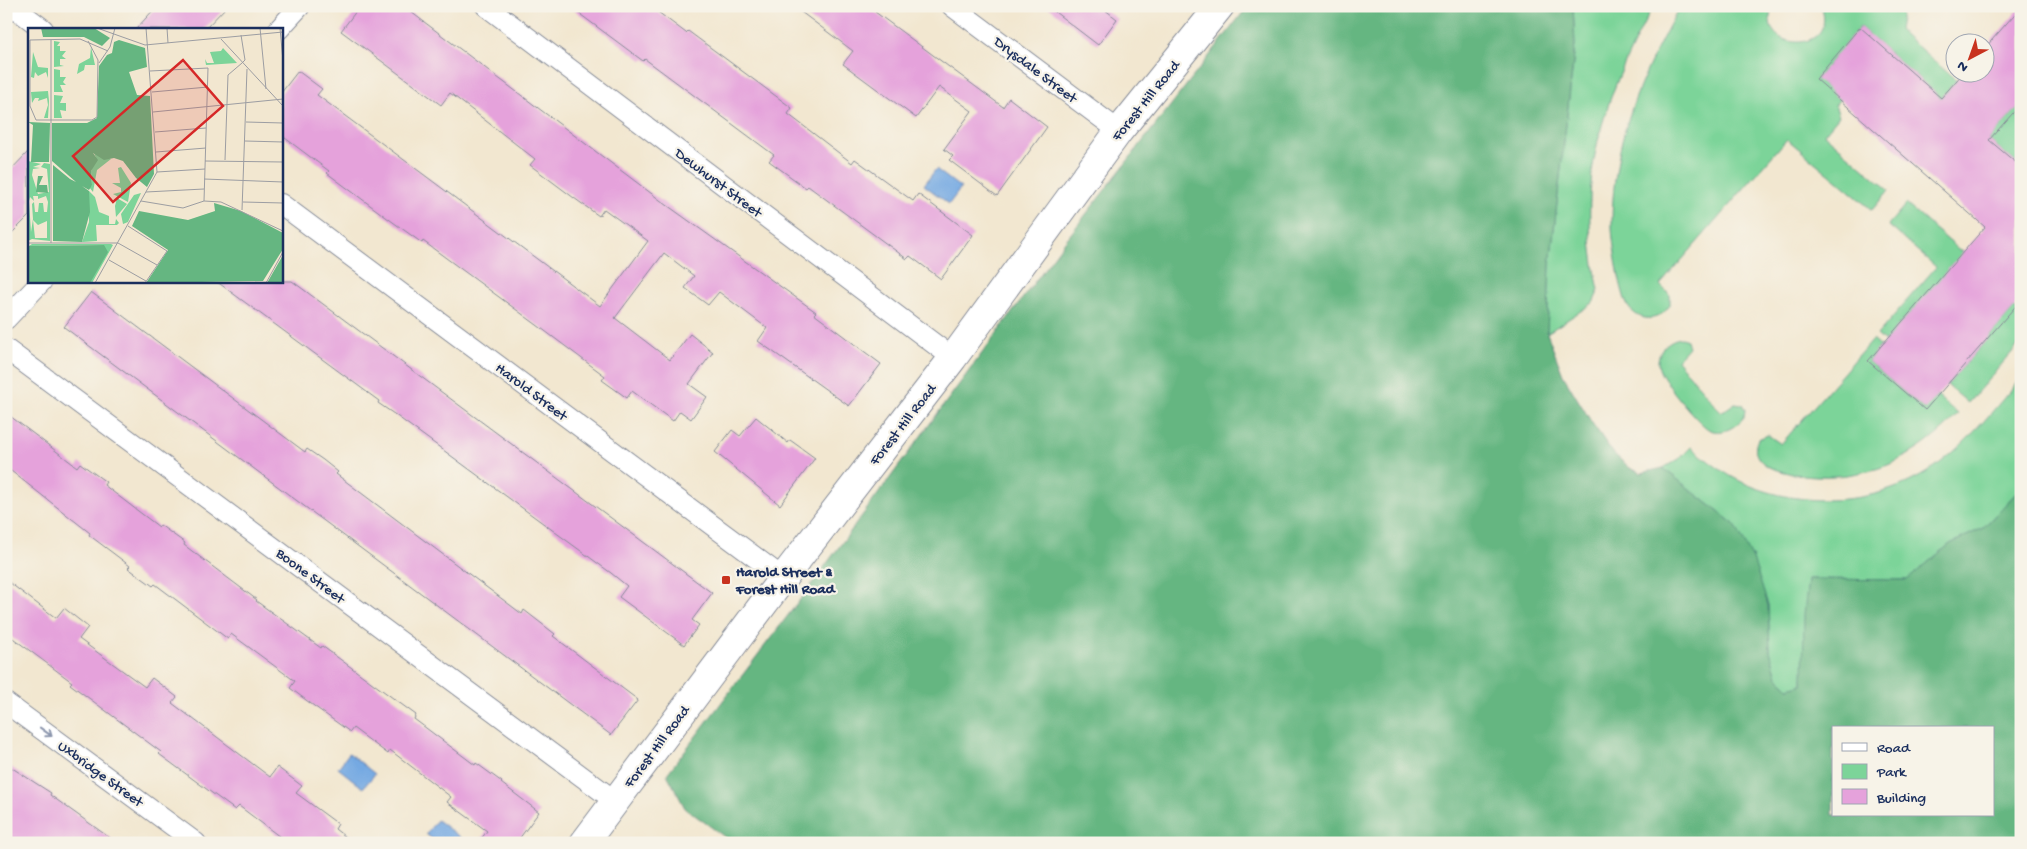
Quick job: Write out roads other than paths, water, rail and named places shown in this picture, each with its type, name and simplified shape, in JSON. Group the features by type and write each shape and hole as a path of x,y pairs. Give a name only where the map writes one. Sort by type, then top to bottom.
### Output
{"street":[{"path":"12,6 42,28"},
{"path":"280,28 300,6"},
{"name":"Dewhurst Street","path":"486,6 953,358"},
{"name":"Drysdale Street","path":"952,6 1119,131"},
{"name":"Forest Hill Road","path":"584,843 783,578 953,358 1119,131 1220,6"},
{"name":"Harold Street","path":"282,205 783,578"},
{"path":"6,319 41,282"},
{"name":"Boone Street","path":"6,349 615,801"},
{"name":"Uxbridge Street","path":"6,703 196,843"}],"water":[{"path":"936,169 961,188 949,204 924,185"},
{"path":"349,753 375,774 363,788 338,768"},
{"path":"437,820 465,841 464,843 437,843 426,834"}],"place":[{"name":"Harold Street & Forest Hill Road","path":"726,580"}]}
